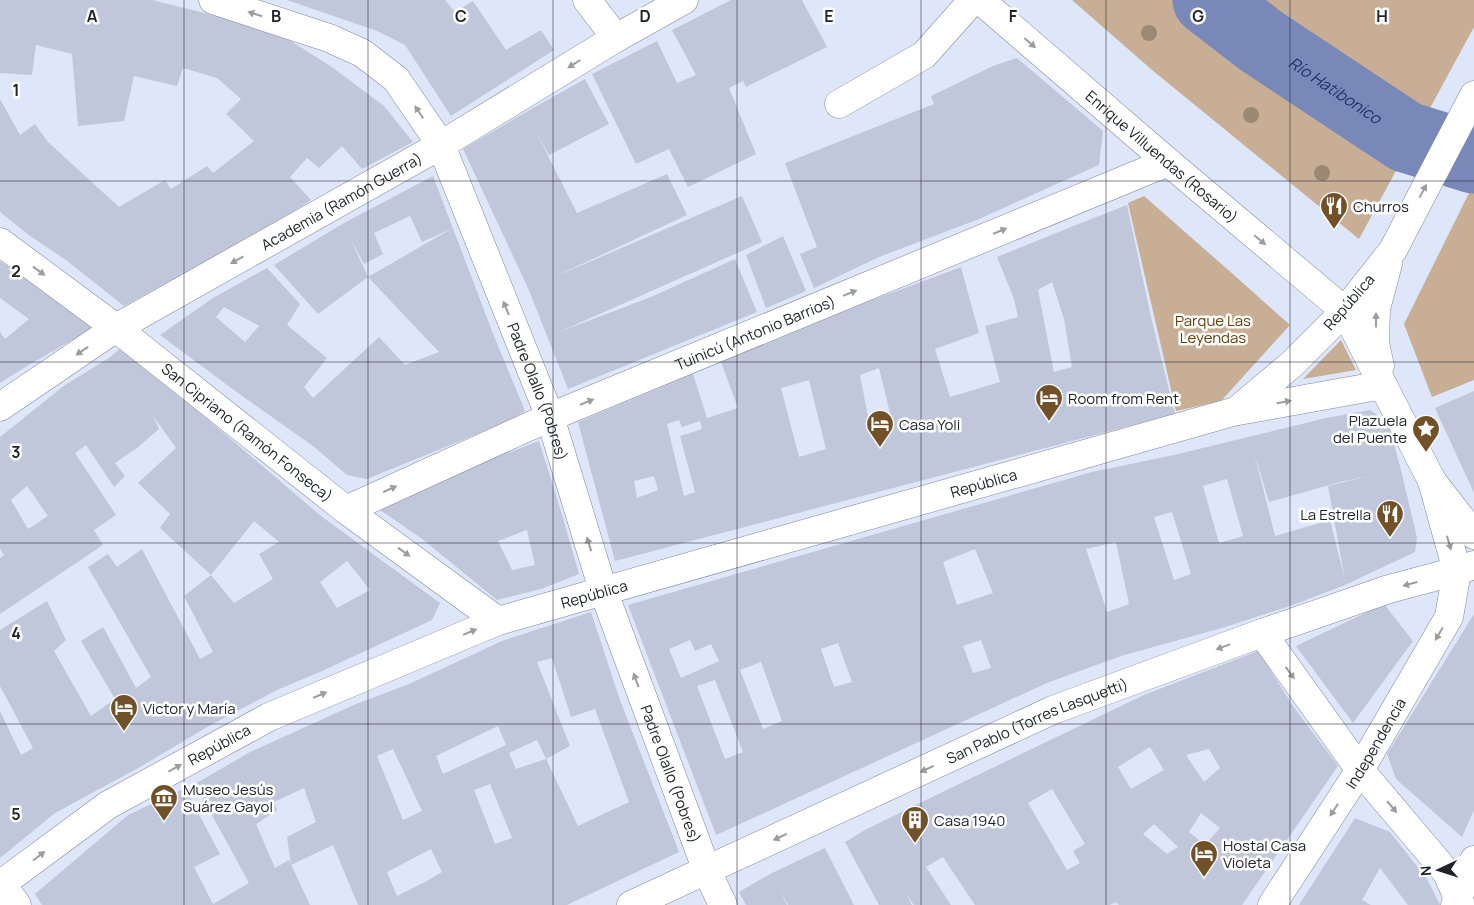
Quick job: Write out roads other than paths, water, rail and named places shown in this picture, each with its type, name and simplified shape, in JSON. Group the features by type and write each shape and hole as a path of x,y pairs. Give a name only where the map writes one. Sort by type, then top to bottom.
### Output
{"street":[{"name":"Padre Olallo (Pobres)","path":"213,0 329,38 362,53 396,79 440,145 550,417 604,590 707,871 723,905"},
{"path":"587,0 616,38"},
{"name":"Academia (Ramón Guerra)","path":"0,407 116,328 440,145 616,38 684,0"},
{"path":"839,104 924,55 973,0"},
{"name":"Enrique Villuendas (Rosario)","path":"980,0 1345,311"},
{"path":"1383,385 1375,343 1376,309 1392,250 1474,95"},
{"name":"Tuinicú (Antonio Barrios)","path":"346,510 550,417 1168,162"},
{"name":"San Cipriano (Ramón Fonseca)","path":"0,242 116,328 346,510 498,621"},
{"name":"República","path":"1236,411 1292,364 1345,311 1392,250"},
{"name":"Independencia","path":"1272,905 1360,770 1448,617 1466,568 1432,481 1345,311"},
{"name":"República","path":"6,892 108,805 269,717 498,621 1236,411 1383,385"},
{"path":"1432,481 1474,534"},
{"name":"San Pablo (Torres Lasquetti)","path":"632,905 1053,710 1262,633 1389,589 1466,568"},
{"path":"1262,633 1360,770 1447,874 1458,902"},
{"path":"1458,902 1474,860"}],"waterway":[{"name":"Río Hatibonico","path":"1208,0 1261,41 1406,137 1474,158"}],"place":[{"name":"Churros","path":"1334,230"},
{"name":"Room from Rent","path":"1049,422"},
{"name":"Casa Yoli","path":"880,448"},
{"name":"Plazuela del Puente","path":"1426,453"},
{"name":"La Estrella","path":"1390,538"},
{"name":"Victor y María","path":"124,732"},
{"name":"Museo Jesús Suárez Gayol","path":"164,822"},
{"name":"Casa 1940","path":"915,844"},
{"name":"Hostal Casa Violeta","path":"1204,878"}],"park label":[{"name":"Parque Las Leyendas","path":"1213,328"}]}
